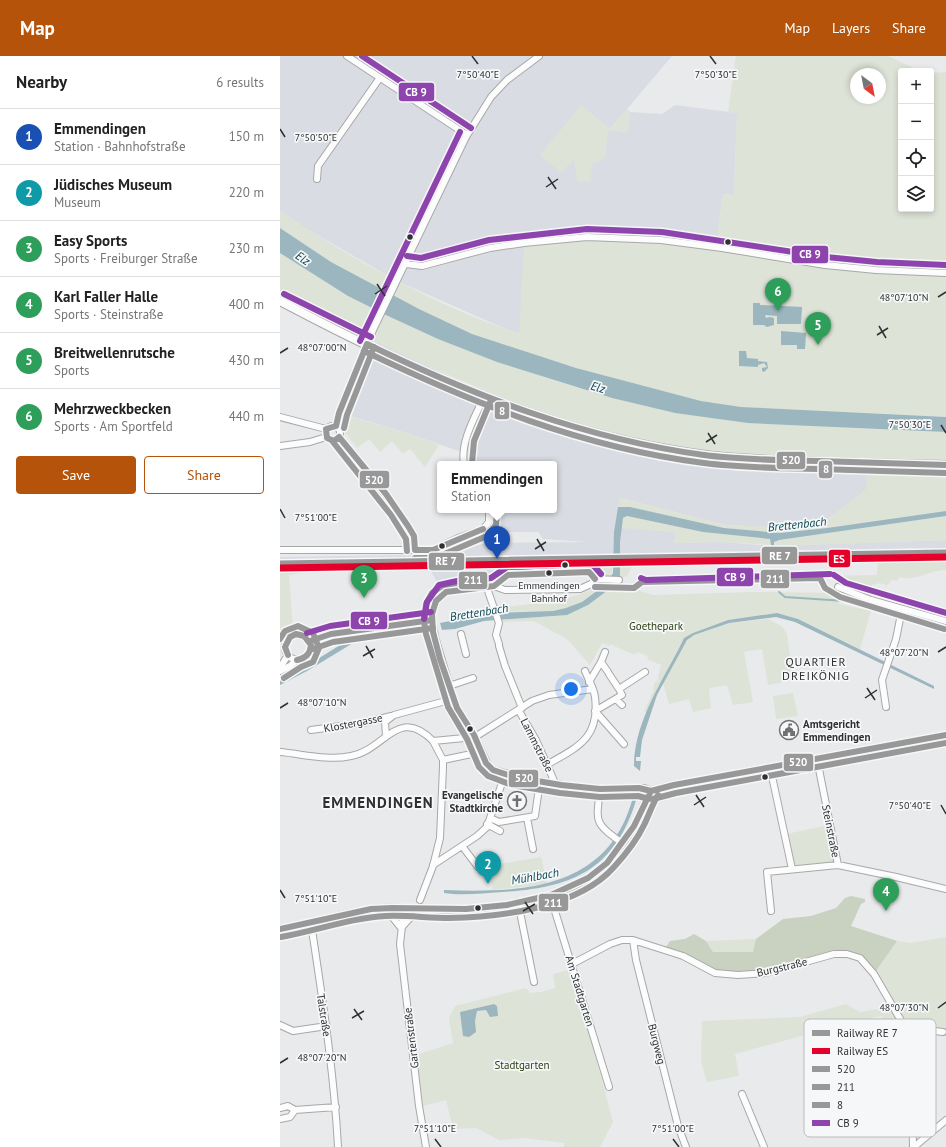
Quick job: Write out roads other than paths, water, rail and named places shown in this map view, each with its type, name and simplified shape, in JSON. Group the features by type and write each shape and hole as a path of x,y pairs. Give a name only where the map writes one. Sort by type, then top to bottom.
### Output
{"main road":[{"path":"280,301 411,366 484,397 540,418 586,432 660,448 706,455 753,459 946,465"}],"street":[{"path":"347,56 467,135"},
{"path":"336,426 339,413 373,330 467,135 480,112 491,97 507,80 540,56"},
{"path":"317,179 318,166 380,78"},
{"path":"406,264 422,266 490,248 587,237 661,240 722,248 826,265 876,270 946,273"},
{"path":"463,461 462,456 465,443 484,397"},
{"path":"280,417 326,429 336,426"},
{"path":"280,446 304,443 326,437 334,441 339,437 340,431 336,426"},
{"path":"326,429 326,437"},
{"path":"339,437 397,510 414,536 415,550"},
{"path":"280,550 433,550 458,538 483,529 489,522 489,513"},
{"path":"310,641 331,634 432,620 434,605 442,593 458,589 487,588 494,586 508,575 589,572 595,579 619,580"},
{"path":"494,586 504,590 580,589 591,584 595,579"},
{"path":"503,580 504,590"},
{"path":"838,587 902,609 946,621"},
{"path":"487,588 498,621 499,628 496,635 521,709 532,702 549,695 591,686"},
{"path":"886,707 882,680 896,639 902,609"},
{"name":"Lammstraße","path":"432,620 435,637 454,701 475,737 489,767 505,774 540,781 600,789 644,788 651,791"},
{"path":"280,636 290,637 300,634 310,641 311,649 308,656 297,660 290,666 280,671"},
{"path":"461,634 466,654"},
{"path":"290,637 283,645 288,656 297,660"},
{"path":"591,686 605,652"},
{"path":"280,668 288,656"},
{"path":"596,711 622,695 619,688 601,662"},
{"path":"548,764 567,754 586,739 594,723 596,711 595,695 586,671"},
{"path":"619,688 645,672"},
{"path":"449,686 474,678"},
{"path":"616,699 622,706"},
{"name":"Klostergasse","path":"311,730 363,723 415,709 454,701"},
{"name":"Lammstraße","path":"475,737 521,709 548,764 555,783"},
{"path":"596,711 624,744"},
{"path":"388,735 385,722 394,715"},
{"path":"280,752 344,758 362,752 400,727 409,726 421,730 433,741 443,760 440,838 433,866 420,900"},
{"path":"280,928 384,908 459,910 518,902 550,894 579,882 600,870 609,860 618,840 634,826 644,802 651,791 670,785 946,735"},
{"path":"433,741 475,737"},
{"path":"443,760 481,752"},
{"name":"Steinstraße","path":"817,759 838,865 946,889"},
{"path":"770,767 792,869"},
{"path":"433,866 477,836 489,821 505,774"},
{"path":"489,821 499,822 535,816 540,781"},
{"path":"600,789 598,813 599,825 618,840"},
{"path":"526,818 533,849"},
{"path":"489,821 500,831"},
{"path":"462,846 478,867"},
{"path":"771,911 767,872 838,865"},
{"name":"Am Stadtgarten","path":"550,894 609,1087"},
{"path":"518,902 534,982"},
{"path":"384,908 401,928 418,909"},
{"name":"Gartenstraße","path":"404,908 401,928 402,960 419,1106 426,1147"},
{"name":"Talstraße","path":"310,923 327,1026 336,1107 338,1147"},
{"name":"Burgstraße","path":"572,964 610,944 622,940 633,940 682,956 715,973 738,975 766,973 834,954 847,954 860,958 874,974 900,1019"},
{"name":"Burgweg","path":"633,940 636,960 676,1119 686,1147"},
{"path":"280,1025 293,1031 327,1026"},
{"name":"Burgstraße","path":"936,1031 942,1032"},
{"path":"742,1094 764,1147"},
{"path":"280,1108 288,1106 295,1110 336,1107"},
{"path":"280,1119 290,1117 295,1110"},
{"path":"936,1128 946,1120"},
{"path":"914,1137 914,1147"},
{"path":"914,1147 926,1137"}],"water":[{"name":"Elz","path":"280,228 331,262 419,309 472,334 576,368 701,401 741,407 946,417 946,432 748,423 675,413 612,398 497,362 438,339 348,296 280,253"},
{"path":"753,303 760,303 760,305 802,307 801,324 777,324 777,316 765,315 766,318 774,318 774,325 767,327 764,325 753,325"},
{"path":"781,331 806,333 805,349 797,349 797,345 781,345"},
{"path":"739,351 746,351 747,358 767,362 768,368 764,372 762,371 762,368 767,367 764,363 758,365 758,367 739,366"},
{"path":"618,507 630,507 724,528 780,533 827,528 946,511 946,516 779,540 774,542 774,546 771,545 770,539 703,532 627,516 623,518 620,542 620,577 612,587 588,605 567,615 484,621 455,629 442,630 440,623 491,613 553,611 582,602 606,584 613,573 614,532"},
{"path":"777,613 798,619 934,686 934,689 795,622 776,617 729,623 694,635 687,640 657,695 642,740 640,757 636,757 636,761 641,761 640,771 634,766 635,749 645,716 684,638 693,633 728,620"},
{"path":"345,642 353,643 307,671 280,685 280,678 308,665"},
{"path":"633,797 637,797 628,822 617,842 604,858 588,870 570,879 550,886 527,890 473,894 444,893 444,890 504,890 533,886 560,879 584,868 605,851 621,828"},
{"path":"494,1004 497,1006 498,1016 490,1017 486,1010 477,1011 475,1021 476,1032 469,1037 463,1036 460,1012"}],"waterway":[{"path":"779,592 785,597 845,601 946,627"}],"rail line":[{"name":"ES","path":"280,568 946,557"}],"place":[{"name":"Mehrzweckbecken","path":"778,311"},
{"name":"Breitwellenrutsche","path":"818,345"},
{"name":"Emmendingen","path":"497,559"},
{"name":"Emmendingen Bahnhof","path":"549,573"},
{"name":"Easy Sports","path":"364,598"},
{"name":"Amtsgericht Emmendingen","path":"789,730"},
{"name":"Evangelische Stadtkirche","path":"517,801"},
{"name":"Jüdisches Museum","path":"488,884"},
{"name":"Karl Faller Halle","path":"886,911"}],"district":[{"name":"QUARTIER DREIKÖNIG","path":"816,668"},
{"name":"EMMENDINGEN","path":"378,802"}],"water label":[{"name":"Brettenbach","path":"797,524"},
{"name":"Brettenbach","path":"479,612"},
{"name":"Mühlbach","path":"535,876"}],"park label":[{"name":"Goethepark","path":"656,626"},
{"name":"Stadtgarten","path":"522,1065"}]}
